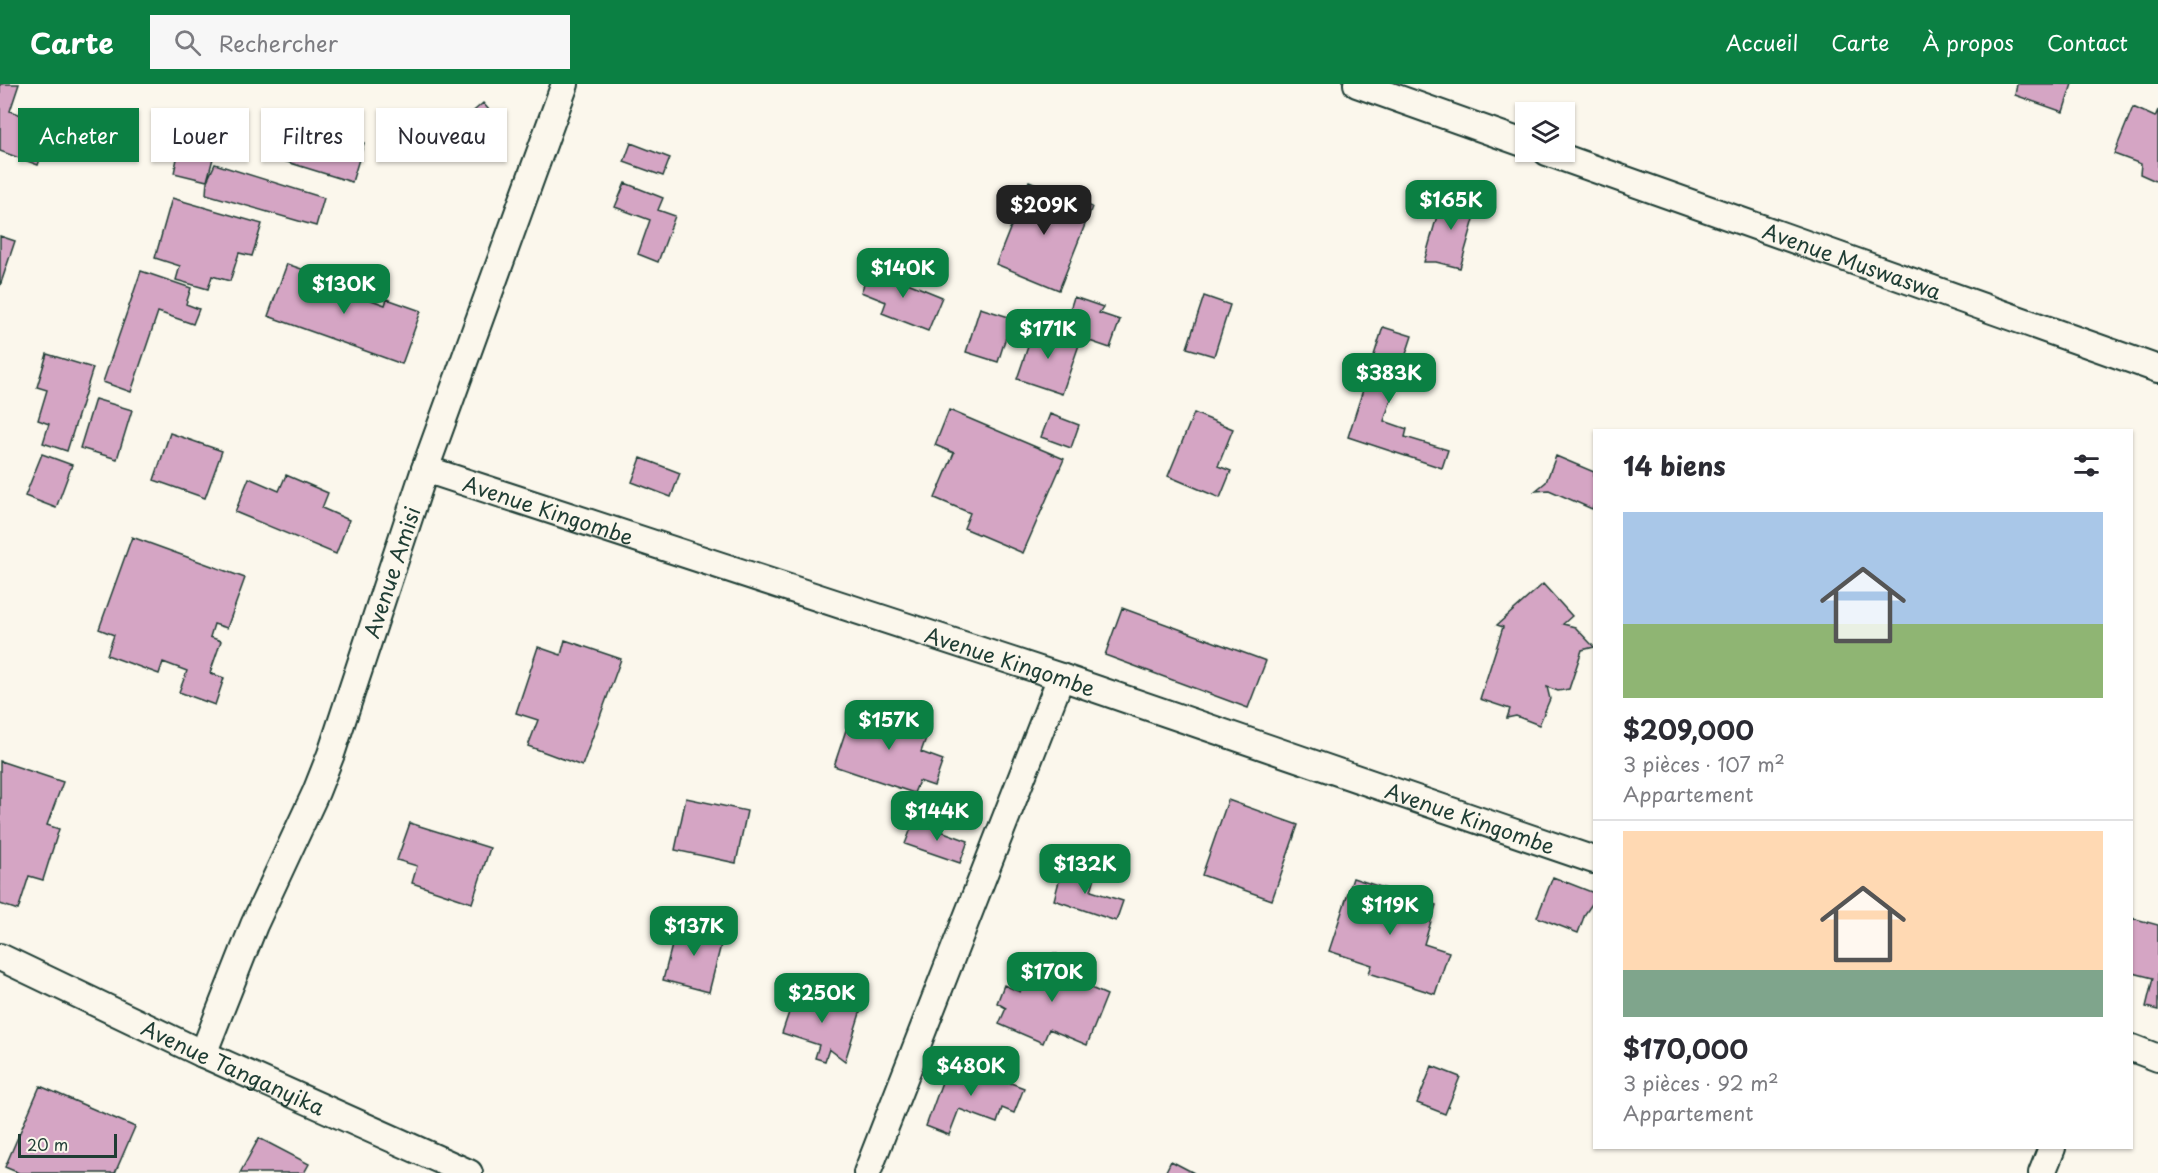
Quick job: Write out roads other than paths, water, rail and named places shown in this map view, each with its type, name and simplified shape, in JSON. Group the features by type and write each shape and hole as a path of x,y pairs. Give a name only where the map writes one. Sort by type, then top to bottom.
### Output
{"street":[{"name":"Avenue Amisi","path":"203,1054 254,924 316,792 331,754 425,469 565,84"},
{"path":"1357,84 1515,140"},
{"name":"Avenue Muswaswa","path":"1575,162 2158,369"},
{"name":"Avenue Kingombe","path":"425,469 1061,677 1593,860"},
{"path":"867,1173 1061,677"},
{"name":"Avenue Tanganyika","path":"0,957 203,1054 469,1173"},
{"path":"2133,1048 2158,1058"},
{"path":"2042,1173 2052,1149"}]}
